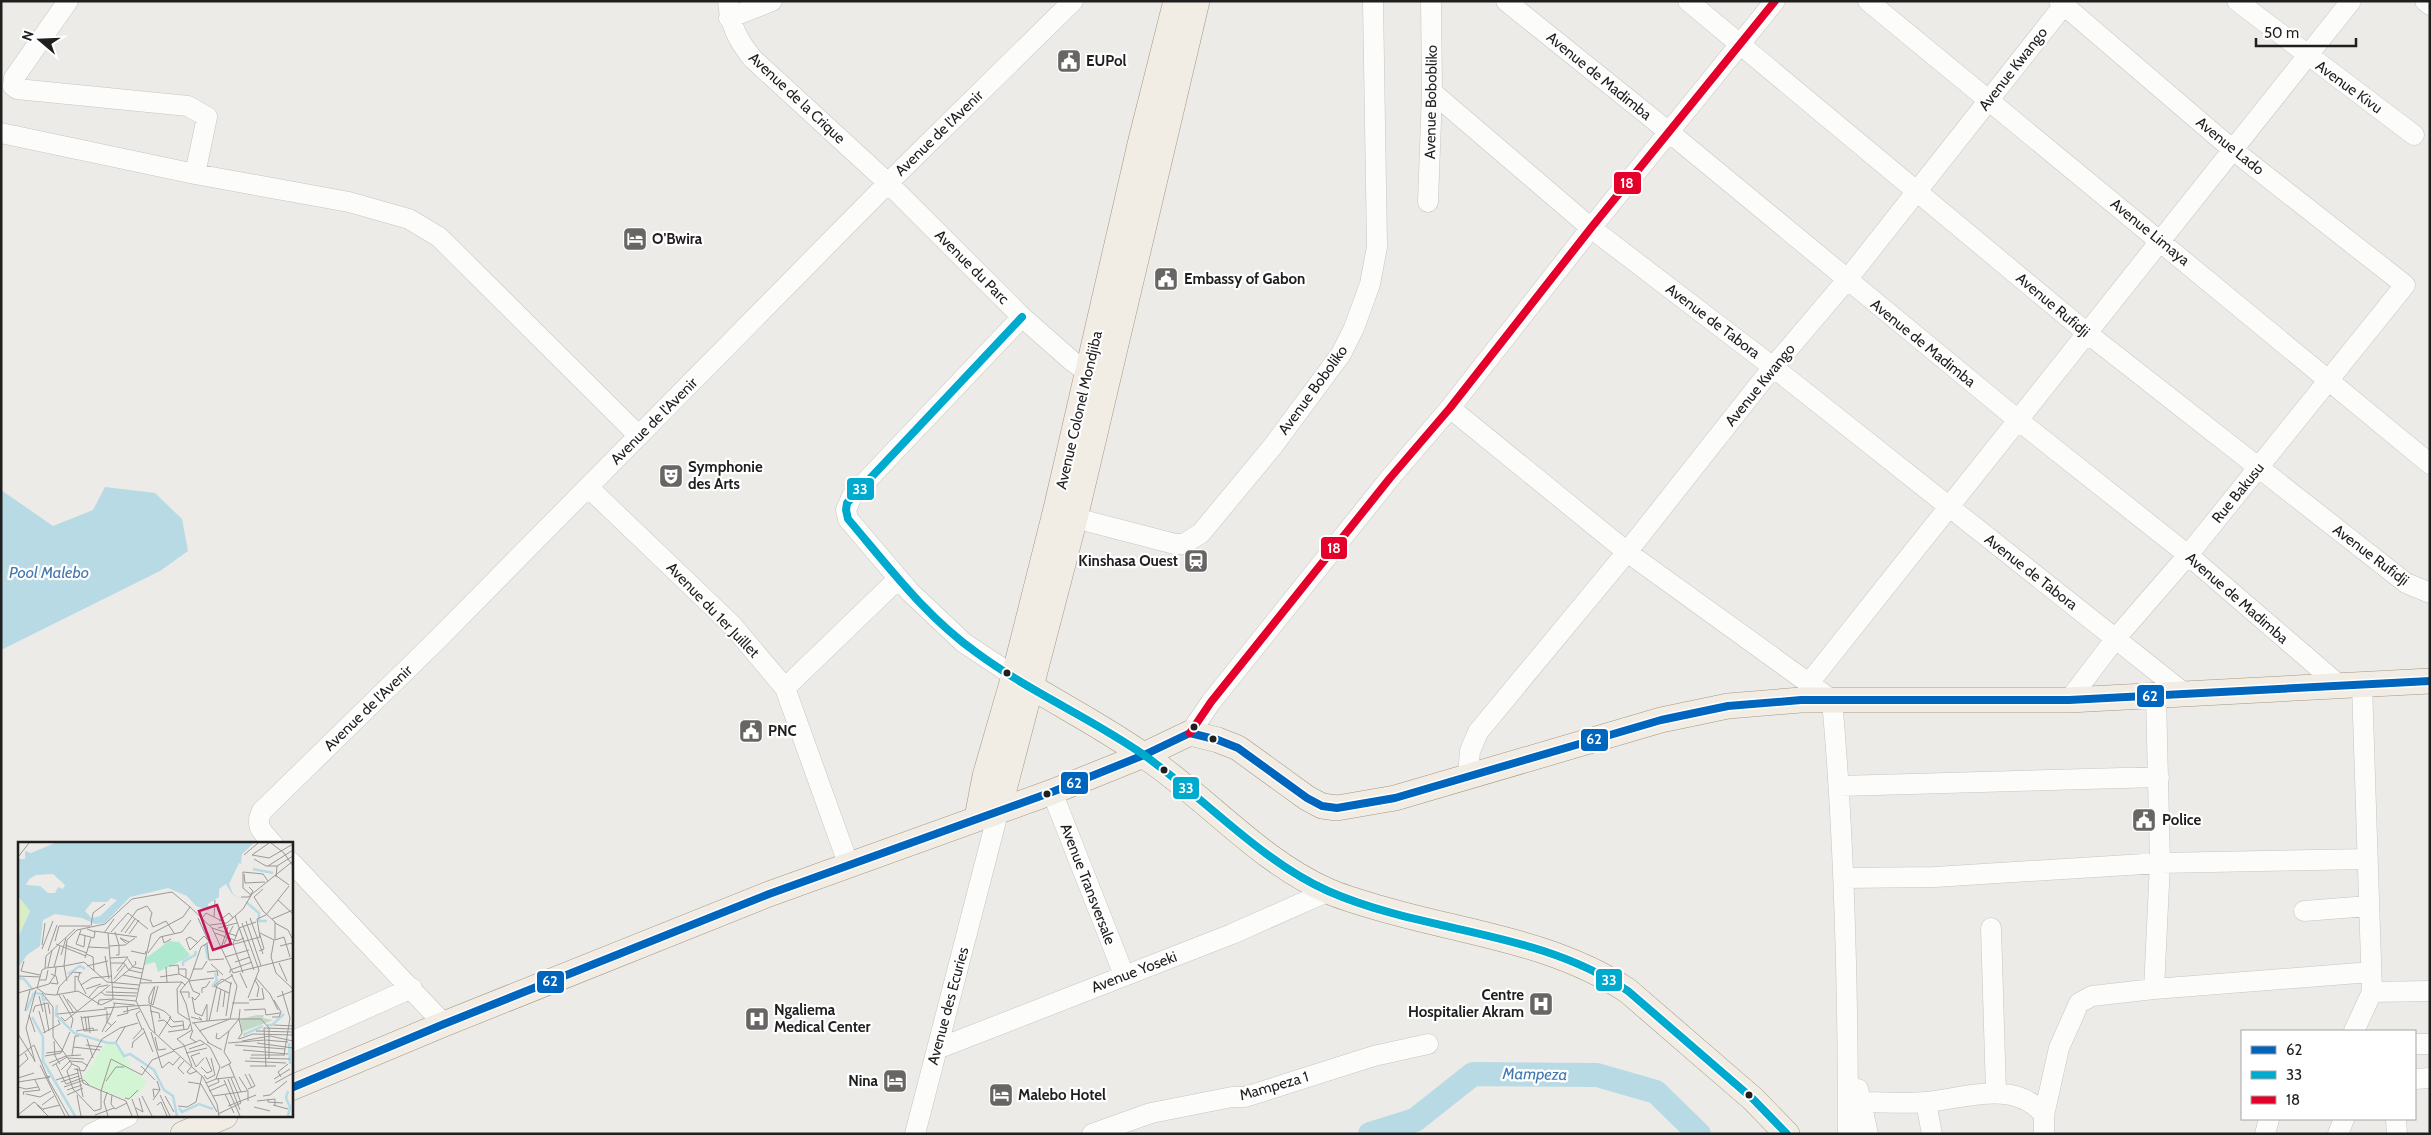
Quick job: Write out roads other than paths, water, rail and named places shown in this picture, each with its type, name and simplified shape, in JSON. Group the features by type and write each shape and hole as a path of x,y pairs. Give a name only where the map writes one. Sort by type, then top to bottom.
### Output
{"main road":[{"name":"Avenue Colonel Mondjiba","path":"1022,681 1074,518 1141,140 1176,1"},
{"name":"Avenue Colonel Mondjiba","path":"988,814 1022,681 1056,509 1098,375 1197,1"},
{"path":"1022,681 1144,755 1282,864 1329,891 1401,914 1536,948 1581,963 1606,977 1628,991 1753,1099 1787,1134"},
{"path":"292,1088 444,1024 769,894 1052,792 1144,755 1190,734 1218,740 1238,748 1307,798 1322,806 1337,808 1395,798 1468,775 1701,711 1778,701 2068,700 2430,681"},
{"path":"183,1134 220,1118"}],"street":[{"path":"68,1 14,78 13,86 17,89 188,106 207,117 195,174"},
{"path":"728,9 772,1"},
{"name":"Avenue de l'Avenir","path":"272,842 259,827 258,817 262,811 439,638 888,183 1073,1"},
{"name":"Avenue Boboliko","path":"1074,518 1175,544 1190,541 1201,533 1273,446 1345,348 1370,284 1377,247 1373,1"},
{"name":"Avenue Bobobliko","path":"1428,202 1432,92 1431,1"},
{"name":"Avenue de Madimba","path":"1506,1 1669,132 1846,281 2351,684"},
{"name":"Avenue Rufidji","path":"1688,1 2087,333 2406,583 2430,593"},
{"path":"1190,734 1211,702 1253,649 1390,478 1450,408 1591,228 1775,1"},
{"name":"Avenue Limaya","path":"1868,1 1988,102 2161,240 2328,382 2430,464"},
{"name":"Avenue Kivu","path":"2237,1 2307,56 2414,135"},
{"path":"1809,683 2351,1"},
{"path":"2425,1 2430,5"},
{"name":"Avenue Kwango","path":"1468,775 1470,751 1478,732 1626,552 1773,367 1846,281 2064,3"},
{"name":"Avenue Lado","path":"2064,3 2233,150 2405,285"},
{"name":"Avenue de la Crique","path":"728,9 739,43 753,59 888,183"},
{"name":"Avenue de Tabora","path":"1432,92 1591,228 1773,367 1948,508 2184,693"},
{"path":"1,133 195,174 349,202 410,219 439,237 639,436"},
{"name":"Avenue du Parc","path":"888,183 1022,317 1098,375"},
{"name":"Rue Bakusu","path":"2068,700 2116,638 2188,555 2405,285"},
{"path":"1022,317 847,503 846,510 848,519 898,579 964,643 1022,681"},
{"path":"1450,408 1626,552 1832,700 1840,786 1848,1034 1848,1134"},
{"name":"Avenue du 1er Juillet","path":"588,487 732,625 785,688 849,866"},
{"path":"785,688 898,579"},
{"path":"2351,684 2368,859 2372,992 2354,1030"},
{"path":"2154,989 2160,862 2160,777 2156,696"},
{"path":"1840,786 2160,777"},
{"name":"Avenue Transversale","path":"1052,792 1124,976"},
{"name":"Avenue des Ecuries","path":"915,1134 982,877 988,814"},
{"path":"1843,878 1935,877 2160,862 2368,859"},
{"path":"292,863 444,1024"},
{"name":"Avenue Yoseki","path":"937,1049 1232,934 1329,891"},
{"path":"2304,911 2370,906"},
{"path":"1991,928 1996,1092"},
{"path":"2044,1124 2059,1048 2079,1003 2092,996 2154,989 2371,972"},
{"path":"292,1042 412,988"},
{"path":"2372,992 2430,991"},
{"path":"1848,1034 1868,1134"},
{"name":"Mampeza 1","path":"1092,1134 1151,1113 1232,1097 1245,1097 1374,1056 1428,1044"},
{"path":"2416,1044 2430,1044"},
{"path":"2416,1079 2430,1078"},
{"path":"1861,1102 1926,1102 1996,1092 2030,1102 2044,1124"},
{"path":"1926,1102 1932,1134"},
{"path":"91,1134 124,1118"},
{"path":"2265,1134 2269,1120"},
{"path":"2338,1134 2344,1120"},
{"path":"2396,1120 2396,1134"}],"water":[{"name":"Pool Malebo","path":"105,487 155,493 182,519 188,551 160,571 1,650 1,490 53,526 93,510"}],"waterway":[{"name":"Mampeza","path":"1370,1134 1415,1120 1473,1074 1597,1075 1656,1092 1699,1134"}],"place":[{"name":"EUPol","path":"1069,61"},
{"name":"O'Bwira","path":"635,239"},
{"name":"Embassy of Gabon","path":"1166,279"},
{"name":"Symphonie des Arts","path":"671,476"},
{"name":"Kinshasa Ouest","path":"1196,561"},
{"name":"PNC","path":"751,731"},
{"name":"Police","path":"2144,820"},
{"name":"Centre Hospitalier Akram","path":"1541,1004"},
{"name":"Ngaliema Medical Center","path":"757,1019"},
{"name":"Nina","path":"895,1081"},
{"name":"Malebo Hotel","path":"1001,1095"}]}
